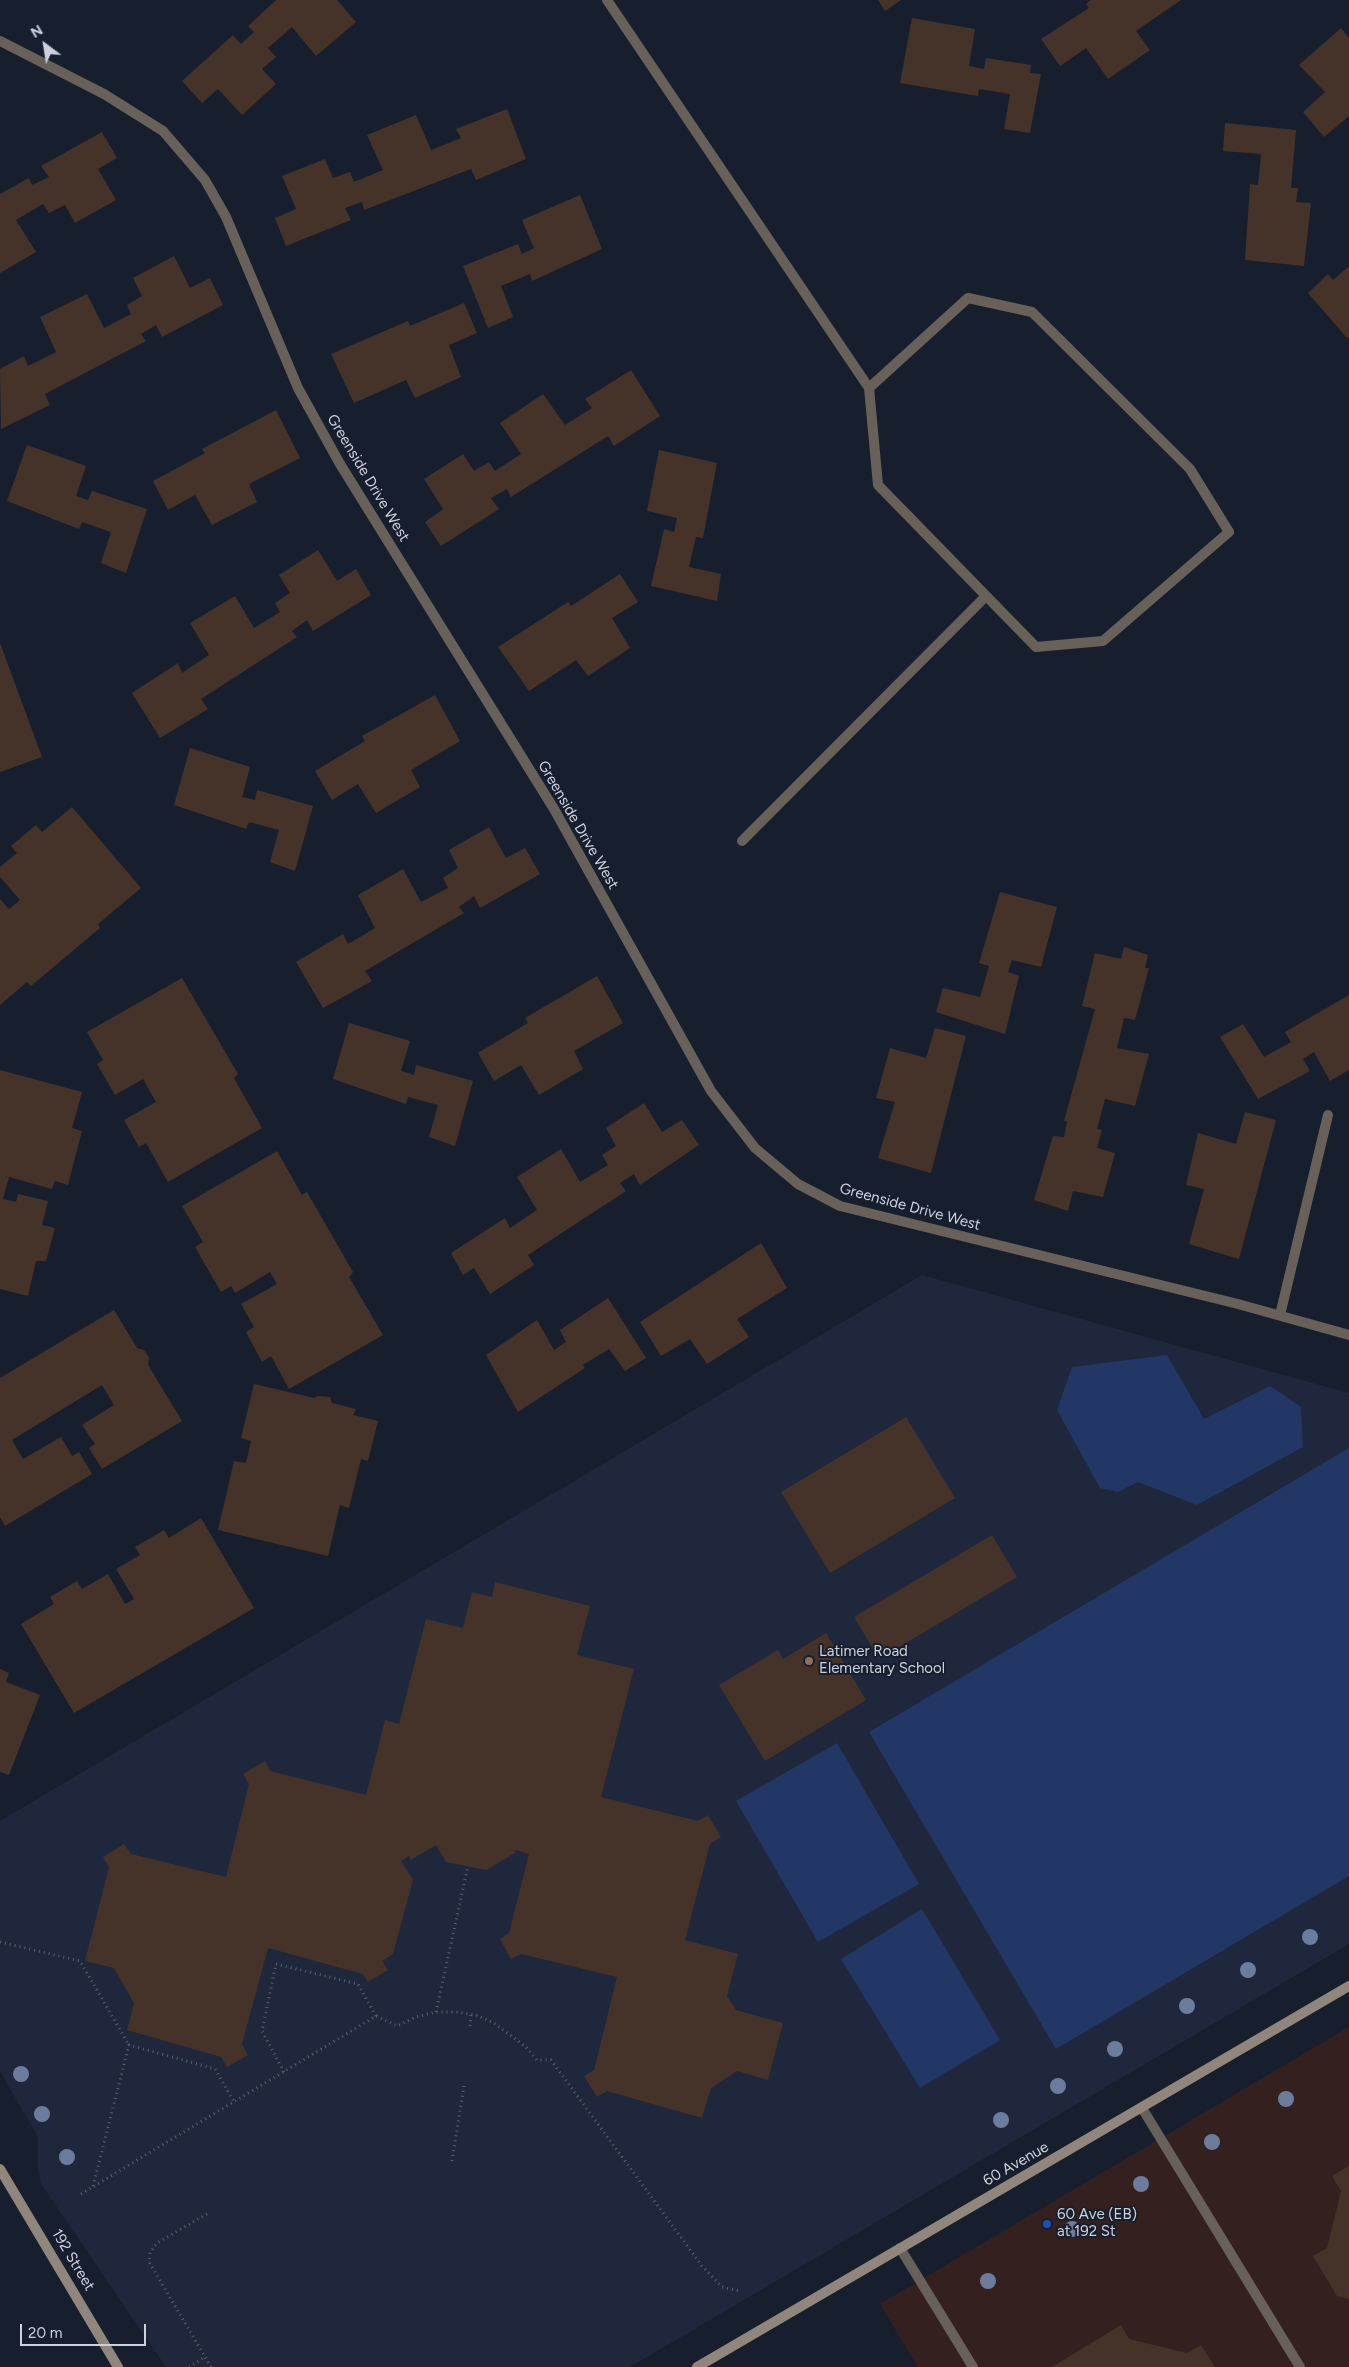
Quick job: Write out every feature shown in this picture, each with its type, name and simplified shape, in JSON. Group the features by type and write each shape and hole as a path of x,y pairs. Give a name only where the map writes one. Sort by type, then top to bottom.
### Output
{"street":[{"path":"607,0 869,388 878,485 1036,647 1103,641 1229,532 1190,469 1032,312 968,298 869,388"},
{"name":"Greenside Drive West","path":"0,41 104,94 162,131 206,180 230,226 298,388 340,464 554,809 710,1091 756,1148 798,1184 840,1206 1280,1315 1349,1335"},
{"path":"742,841 985,596"},
{"path":"1280,1315 1328,1115"},
{"name":"60 Avenue","path":"697,2367 1349,1986"},
{"path":"1142,2108 1300,2367"},
{"name":"192 Street","path":"0,2169 118,2367"},
{"path":"900,2248 973,2367"}],"path":[{"path":"436,2012 468,1866"},
{"path":"0,1942 80,1961 129,2046 93,2186"},
{"path":"284,2072 262,2031 276,1964 358,1984 376,2016 397,2026 416,2017 436,2012 456,2012 472,2015 494,2023 513,2035 536,2060 551,2060 702,2266 722,2287 739,2291"},
{"path":"470,2026 472,2015"},
{"path":"81,2194 376,2016"},
{"path":"129,2046 215,2069 234,2102"},
{"path":"452,2161 464,2086"},
{"path":"207,2214 157,2243 150,2253 150,2262 211,2367"},
{"path":"189,2367 205,2357"}],"shaded area":[{"name":"Latimer Road Elementary School","path":"922,1275 1349,1393 1349,1944 630,2367 166,2367 41,2184 38,2168 38,2137 0,2071 0,1821"},
{"path":"1167,1355 1204,1419 1270,1386 1301,1407 1303,1447 1197,1505 1138,1482 1118,1492 1100,1488 1057,1410 1072,1367"},
{"path":"1349,1448 1349,1876 1056,2049 869,1732"},
{"path":"837,1743 919,1884 818,1942 736,1801"},
{"path":"922,1909 1000,2040 920,2088 841,1959"},
{"path":"1349,2027 1349,2367 918,2367 880,2304"}],"building":[{"path":"276,0 337,0 356,22 316,56 292,27 268,48 276,57 262,69 276,84 242,115 218,89 202,103 182,81 233,35 241,44 254,32 248,26"},
{"path":"878,0 901,0 885,11"},
{"path":"1091,0 1181,0 1136,31 1150,50 1108,79 1086,48 1060,66 1041,39 1089,8 1086,4"},
{"path":"912,18 975,29 969,66 984,69 986,58 1031,65 1030,73 1041,74 1030,133 1004,129 1010,94 979,89 978,96 900,83"},
{"path":"1341,28 1349,38 1349,116 1324,137 1303,112 1325,92 1299,65"},
{"path":"507,109 526,159 476,180 471,169 364,210 362,202 345,208 351,220 286,246 275,218 296,209 282,176 325,159 333,178 350,172 354,182 383,170 367,135 416,115 431,150 461,138 456,129"},
{"path":"1225,123 1296,130 1291,188 1298,188 1296,202 1311,203 1304,266 1245,260 1250,184 1258,185 1261,154 1223,151"},
{"path":"102,132 117,158 98,169 116,200 75,223 65,205 49,213 43,204 16,220 36,252 0,273 0,194 29,178 32,185 49,177 41,166"},
{"path":"580,195 602,249 532,281 530,274 501,286 513,317 488,328 463,266 518,244 522,254 534,248 522,220"},
{"path":"174,256 190,288 210,278 223,305 162,337 156,325 141,334 146,341 45,394 50,405 1,429 0,369 24,356 28,366 56,352 40,317 87,294 104,328 131,314 127,305 142,296 133,278"},
{"path":"1349,266 1349,337 1347,338 1308,293 1328,274 1333,280"},
{"path":"464,303 477,333 449,345 461,377 415,398 406,380 354,403 331,354 408,321 410,326"},
{"path":"631,370 660,416 614,446 608,436 511,497 507,489 491,498 499,509 441,546 425,522 443,509 424,479 463,454 474,471 489,462 495,471 521,454 500,423 543,394 565,425 592,408 585,399"},
{"path":"276,410 300,458 249,484 257,502 212,525 195,495 168,510 153,481 205,453 202,449"},
{"path":"27,445 86,466 76,496 88,500 92,491 147,509 126,573 101,563 111,532 82,522 79,529 7,501"},
{"path":"659,450 717,463 703,538 696,537 689,567 721,574 717,601 651,586 664,529 674,532 677,518 647,511"},
{"path":"318,550 337,581 356,569 371,595 313,631 307,620 292,631 297,637 201,699 208,709 160,738 132,693 178,663 182,673 209,655 190,623 235,596 254,628 280,612 275,603 290,593 279,575"},
{"path":"620,574 638,602 612,618 630,648 588,676 576,660 529,691 498,647 568,602 571,606"},
{"path":"0,643 42,757 0,772"},
{"path":"435,695 460,741 411,770 420,787 376,813 358,784 332,800 315,771 365,741 362,736"},
{"path":"190,748 250,767 242,797 255,800 257,790 313,806 295,871 270,862 279,830 249,822 246,829 174,805"},
{"path":"72,807 141,888 98,924 100,928 31,986 27,982 0,1005 0,899 9,909 20,900 0,877 0,867 17,853 11,846 36,825 42,832"},
{"path":"489,827 506,858 525,848 540,874 480,908 474,896 459,907 464,913 365,971 372,981 323,1008 296,962 343,934 348,944 375,928 358,895 403,869 421,902 448,888 443,878 458,868 449,850"},
{"path":"1000,892 1057,907 1041,967 1012,960 1008,972 1019,976 1005,1034 936,1012 943,988 980,997 989,966 979,963"},
{"path":"1124,947 1148,955 1145,968 1149,968 1135,1020 1124,1018 1117,1048 1149,1054 1135,1106 1105,1099 1097,1129 1102,1130 1097,1148 1115,1153 1103,1197 1073,1191 1068,1211 1034,1200 1053,1136 1064,1137 1067,1122 1064,1121 1095,1009 1082,1006 1095,953 1121,959"},
{"path":"597,976 623,1023 574,1051 583,1069 539,1095 521,1065 494,1081 478,1053 528,1023 525,1018"},
{"path":"182,978 238,1074 234,1078 262,1128 168,1182 146,1143 139,1147 124,1120 156,1102 143,1079 115,1095 97,1064 103,1060 87,1032"},
{"path":"1349,995 1349,1070 1330,1081 1314,1052 1303,1059 1310,1071 1258,1099 1220,1037 1243,1024 1264,1057 1291,1042 1285,1032"},
{"path":"349,1023 410,1041 401,1071 414,1075 416,1065 473,1081 455,1146 429,1137 438,1105 408,1097 406,1104 333,1079"},
{"path":"935,1028 966,1036 931,1173 878,1158 895,1102 876,1098 890,1048 926,1058"},
{"path":"0,1070 82,1092 72,1128 82,1131 68,1185 55,1181 52,1189 9,1177 3,1199 16,1202 18,1194 48,1201 42,1225 55,1228 46,1261 36,1261 28,1296 0,1289"},
{"path":"644,1103 662,1132 682,1120 699,1145 640,1185 634,1174 620,1183 626,1191 528,1255 534,1265 490,1294 474,1268 463,1275 451,1253 505,1218 510,1228 537,1210 517,1177 561,1149 580,1182 608,1165 602,1155 616,1146 606,1128"},
{"path":"1245,1112 1276,1120 1239,1259 1189,1244 1204,1189 1186,1185 1198,1133 1236,1144"},
{"path":"277,1151 302,1195 307,1192 353,1272 349,1277 383,1335 289,1389 271,1356 262,1362 246,1332 254,1327 241,1304 277,1284 270,1272 235,1293 231,1286 221,1292 195,1247 203,1242 182,1206"},
{"path":"761,1243 787,1288 737,1319 749,1337 707,1364 690,1339 661,1356 640,1322"},
{"path":"608,1298 646,1358 625,1371 609,1349 583,1365 585,1368 518,1412 486,1355 537,1320 554,1350 566,1342 560,1330"},
{"path":"114,1310 137,1348 144,1350 149,1358 148,1365 182,1421 102,1469 89,1448 95,1444 82,1425 114,1405 102,1385 12,1440 23,1459 61,1437 72,1456 79,1452 92,1474 5,1526 0,1517 0,1378"},
{"path":"254,1384 314,1398 318,1396 330,1397 332,1403 356,1409 353,1415 378,1421 368,1461 361,1459 349,1508 340,1505 328,1556 218,1530 234,1461 246,1463 251,1441 241,1438"},
{"path":"906,1417 955,1498 830,1573 781,1492"},
{"path":"201,1518 254,1608 74,1713 21,1624 54,1604 50,1597 77,1581 82,1589 108,1574 125,1604 134,1599 116,1569 140,1555 135,1547 164,1530 169,1538"},
{"path":"992,1535 1017,1577 879,1659 854,1617"},
{"path":"495,1582 590,1606 577,1655 634,1669 601,1797 698,1821 708,1815 721,1837 710,1844 685,1940 738,1954 727,1996 736,2010 783,2023 768,2080 737,2071 711,2088 702,2118 607,2091 597,2097 584,2076 594,2070 617,1977 521,1954 511,1959 500,1939 509,1933 529,1854 516,1850 515,1853 486,1870 446,1862 436,1845 411,1860 409,1856 401,1861 413,1880 393,1954 382,1961 388,1970 368,1982 363,1974 268,1948 242,2044 248,2055 227,2067 221,2057 127,2030 134,2003 114,1968 85,1961 109,1867 103,1857 124,1844 131,1854 226,1877 249,1784 243,1774 265,1761 270,1771 366,1795 385,1720 399,1724 426,1619 463,1628 472,1592 492,1597"},
{"path":"826,1633 866,1700 765,1761 719,1685 778,1650 783,1659"},
{"path":"0,1669 9,1673 6,1682 40,1695 9,1775 0,1772"},
{"path":"1349,2166 1349,2299 1337,2296 1313,2256 1327,2248 1341,2191 1332,2176"},
{"path":"1121,2325 1129,2339 1187,2353 1201,2345 1215,2367 1052,2367"}],"place":[{"name":"Latimer Road Elementary School","path":"809,1661"},
{"name":"60 Ave (EB) at 192 St","path":"1047,2224"}]}
